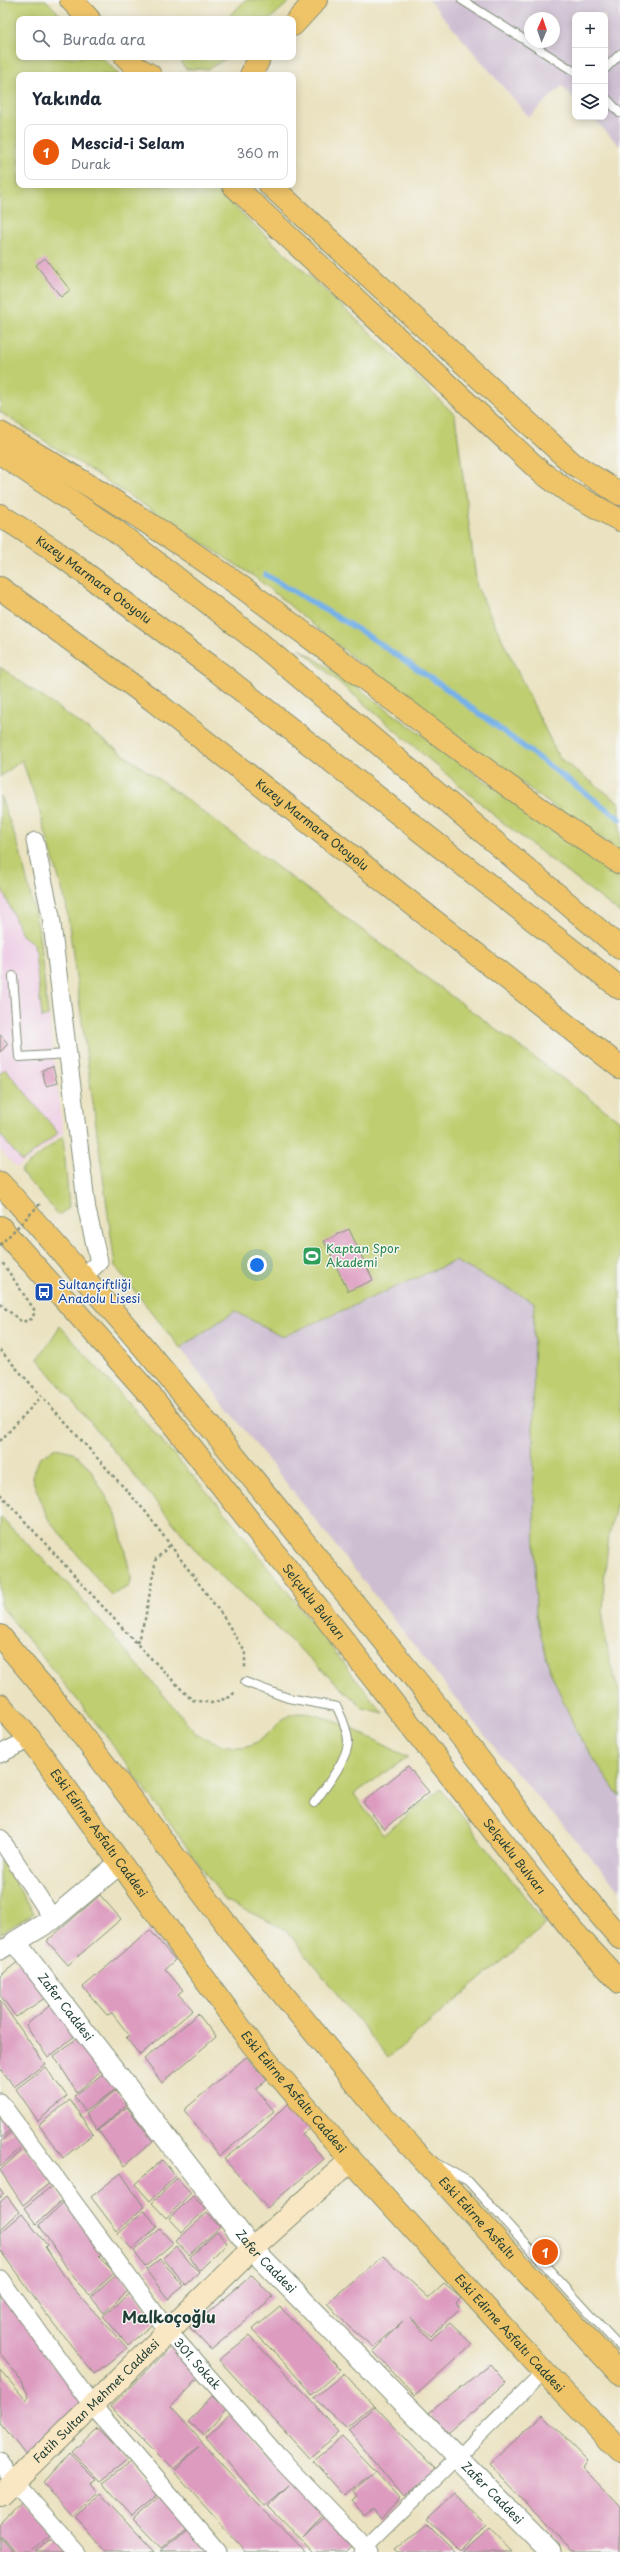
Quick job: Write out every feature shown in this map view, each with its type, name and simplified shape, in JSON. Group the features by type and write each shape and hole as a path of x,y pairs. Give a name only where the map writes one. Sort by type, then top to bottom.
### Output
{"main road":[{"path":"71,0 86,16"},
{"path":"296,22 316,0"},
{"path":"243,72 257,64"},
{"path":"236,188 541,472 570,492 620,520"},
{"path":"273,188 572,463 620,494"},
{"path":"0,433 102,493 236,584 504,783 620,863"},
{"path":"0,454 116,531 256,640 620,948"},
{"name":"Kuzey Marmara Otoyolu","path":"0,515 55,552 216,671 620,988"},
{"name":"Kuzey Marmara Otoyolu","path":"0,588 154,701 620,1067"},
{"path":"0,1183 84,1276 450,1722 546,1848 620,1938"},
{"name":"Selçuklu Bulvarı","path":"0,1227 150,1395 572,1931 620,1982"},
{"path":"0,1636 74,1725 236,1937 382,2115 414,2151"},
{"name":"Eski Edirne Asfaltı Caddesi","path":"0,1705 30,1739 120,1864 202,1972 252,2044 351,2160 544,2372 620,2451"},
{"name":"Eski Edirne Asfaltı","path":"414,2151 620,2374"},
{"name":"Fatih Sultan Mehmet Caddesi","path":"7,2489 252,2249 351,2160"}],"street":[{"path":"35,841 52,916 87,1210 99,1262 84,1276"},
{"path":"0,1754 30,1739"},
{"path":"0,1838 53,1919"},
{"path":"8,1947 53,1919 120,1864"},
{"name":"Zafer Caddesi","path":"8,1947 252,2249 550,2552"},
{"name":"301. Sokak","path":"0,2102 168,2331 277,2454 365,2550"},
{"path":"0,2279 92,2405 218,2552"},
{"path":"365,2550 544,2372"},
{"path":"0,2461 7,2489 77,2552"}],"lane":[{"path":"462,0 572,70"},
{"path":"608,66 620,54"},
{"path":"608,100 620,113"},
{"path":"13,976 19,1057 68,1054"},
{"path":"245,1682 288,1698 337,1707 345,1723 348,1741 331,1779 314,1803"},
{"path":"414,2151 468,2181 620,2347"}],"path":[{"path":"0,1245 41,1203"},
{"path":"0,1259 35,1311 32,1319 22,1322 0,1304"},
{"path":"0,1350 145,1511 222,1616 245,1652 245,1682 230,1697 212,1703 192,1700 137,1644 0,1494"},
{"path":"0,1441 41,1397"},
{"path":"137,1644 145,1619 156,1559 170,1545"}],"shaded area":[{"path":"429,0 620,0 620,146 595,120 608,120 608,12 572,12 572,97 562,86 529,117"},
{"path":"0,795 20,851 38,927 63,1133 17,1168 0,1150"},
{"path":"455,1261 535,1302 533,1429 536,1615 550,1671 580,1739 620,1797 620,1891 494,1747 180,1348 235,1311 282,1337"}],"green space":[{"path":"0,0 46,0 61,16 16,16 16,60 105,60 116,72 16,72 16,188 214,188 373,335 455,415 477,587 559,758 620,803 620,851 553,806 356,660 255,577 0,412"},
{"path":"246,0 288,0 289,2 273,16 229,16"},
{"path":"184,60 224,60 208,69 186,69 181,63"},
{"path":"299,648 347,680 600,865 620,875 620,913 501,821"},
{"path":"0,667 157,778 620,1121 620,1490 609,1535 604,1582 603,1624 610,1663 620,1695 620,1797 580,1739 550,1671 536,1615 533,1429 534,1302 455,1261 282,1337 235,1311 180,1348 115,1266 66,903 37,803 22,760 0,777"},
{"path":"0,795 20,851 38,927 48,1016 42,1018 34,944 22,935 0,884"},
{"path":"6,1069 58,1133 22,1162 0,1134 0,1073"},
{"path":"63,1136 69,1207 59,1215 20,1171"},
{"path":"60,1326 223,1510 383,1713 363,1708 203,1559 38,1359"},
{"path":"56,1448 73,1452 89,1467 116,1514 131,1577 130,1586 111,1595 48,1519 32,1478 40,1457"},
{"path":"0,1517 71,1587 197,1734 227,1746 245,1746 254,1744 263,1738 281,1721 292,1714 313,1714 340,1723 408,1757 354,1794 383,1835 441,1789 546,1924 388,2058 286,1930 225,1900 105,1734 0,1605"},
{"path":"0,1859 34,1913 0,1934"}],"building":[{"path":"45,258 70,290 61,297 36,265"},
{"path":"0,1034 8,1044 0,1052"},
{"path":"53,1067 57,1083 46,1086 42,1070"},
{"path":"349,1229 373,1280 348,1291 324,1241"},
{"path":"408,1766 429,1792 384,1829 363,1802"},
{"path":"100,1895 121,1919 68,1965 47,1941"},
{"path":"150,1930 175,1960 165,1969 183,1990 178,1994 193,2010 140,2055 126,2038 129,2035 112,2013 107,2015 83,1987"},
{"path":"20,1960 48,1996 16,2017 0,1995 0,1976"},
{"path":"0,2000 45,2064 14,2087 0,2067"},
{"path":"54,2002 77,2034 48,2058 26,2025"},
{"path":"198,2014 216,2037 162,2083 144,2059"},
{"path":"80,2036 102,2070 77,2092 54,2056"},
{"path":"246,2057 267,2080 256,2089 274,2111 220,2156 184,2110"},
{"path":"45,2067 67,2096 38,2121 16,2089"},
{"path":"105,2072 116,2089 85,2111 74,2096"},
{"path":"115,2091 128,2104 97,2130 86,2113"},
{"path":"70,2100 93,2134 63,2158 39,2125"},
{"path":"288,2103 310,2128 302,2134 324,2159 267,2208 224,2159 264,2127"},
{"path":"127,2107 153,2141 124,2166 98,2130"},
{"path":"0,2110 13,2128 0,2138"},
{"path":"14,2130 24,2145 0,2167 0,2141"},
{"path":"25,2148 52,2181 23,2205 0,2170"},
{"path":"162,2160 176,2176 150,2201 135,2184"},
{"path":"121,2173 144,2207 117,2231 91,2197"},
{"path":"177,2178 191,2193 166,2218 152,2203"},
{"path":"53,2185 64,2199 36,2224 24,2208"},
{"path":"0,2188 4,2194 0,2198"},
{"path":"7,2196 19,2212 0,2230 0,2202"},
{"path":"193,2196 206,2209 182,2232 169,2218"},
{"path":"64,2202 103,2253 99,2257 114,2272 90,2295 74,2279 39,2225"},
{"path":"145,2210 157,2227 132,2249 118,2234"},
{"path":"207,2213 220,2227 189,2255 176,2241"},
{"path":"22,2214 47,2245 45,2247 71,2286 127,2348 94,2374 43,2310 0,2250 0,2233"},
{"path":"160,2229 173,2243 145,2267 134,2251"},
{"path":"217,2232 227,2243 199,2271 190,2257"},
{"path":"176,2246 199,2273 186,2285 163,2258"},
{"path":"383,2256 429,2298 444,2284 461,2298 456,2303 460,2308 431,2336 410,2317 430,2340 450,2323 472,2344 415,2396 373,2351 403,2321 373,2347 348,2326 327,2303"},
{"path":"160,2259 184,2286 168,2299 146,2270"},
{"path":"119,2271 130,2289 104,2313 91,2297"},
{"path":"252,2275 273,2297 211,2350 190,2328"},
{"path":"0,2289 45,2351 44,2354 59,2370 83,2402 26,2456 0,2422 0,2370 26,2400 29,2396 18,2376 0,2353"},
{"path":"132,2292 155,2322 128,2345 103,2316"},
{"path":"280,2307 341,2369 312,2395 285,2363 252,2330"},
{"path":"249,2336 311,2400 339,2433 309,2458 219,2360"},
{"path":"172,2346 198,2378 171,2407 250,2496 305,2552 246,2552 174,2472 199,2446 173,2470 110,2407"},
{"path":"490,2364 506,2383 448,2433 429,2413"},
{"path":"344,2373 373,2405 346,2428 314,2398"},
{"path":"212,2396 226,2410 204,2435 188,2422"},
{"path":"375,2406 436,2471 404,2497 348,2430"},
{"path":"231,2414 324,2514 303,2538 327,2515 354,2544 346,2552 313,2552 268,2506 289,2485 265,2506 206,2437"},
{"path":"543,2415 587,2460 582,2467 620,2506 620,2552 572,2552 489,2464"},
{"path":"97,2428 128,2460 101,2481 72,2452"},
{"path":"342,2437 375,2471 344,2495 313,2461"},
{"path":"70,2453 96,2479 90,2483 97,2492 72,2515 43,2483"},
{"path":"132,2462 160,2493 132,2516 103,2483"},
{"path":"375,2471 400,2499 381,2519 373,2509 364,2516 351,2501 357,2497 353,2492"},
{"path":"100,2493 155,2552 105,2552 75,2516"},
{"path":"455,2493 486,2525 460,2551 427,2519"},
{"path":"161,2495 189,2525 162,2549 133,2519"},
{"path":"23,2501 52,2534 29,2552 15,2552 0,2534 0,2525"},
{"path":"426,2523 455,2552 398,2552 395,2549"},
{"path":"189,2527 212,2552 161,2552"},
{"path":"489,2528 512,2552 462,2552"},
{"path":"0,2536 13,2552 0,2552"},
{"path":"54,2536 68,2552 34,2552"}],"waterway":[{"path":"266,575 364,633 444,687 620,819"}],"place":[{"name":"Kaptan Spor Akademi","path":"312,1256"},
{"name":"Sultançiftliği Anadolu Lisesi","path":"44,1292"},
{"name":"Mescid-i Selam","path":"545,2252"}],"district":[{"name":"Malkoçoğlu","path":"169,2317"}]}
